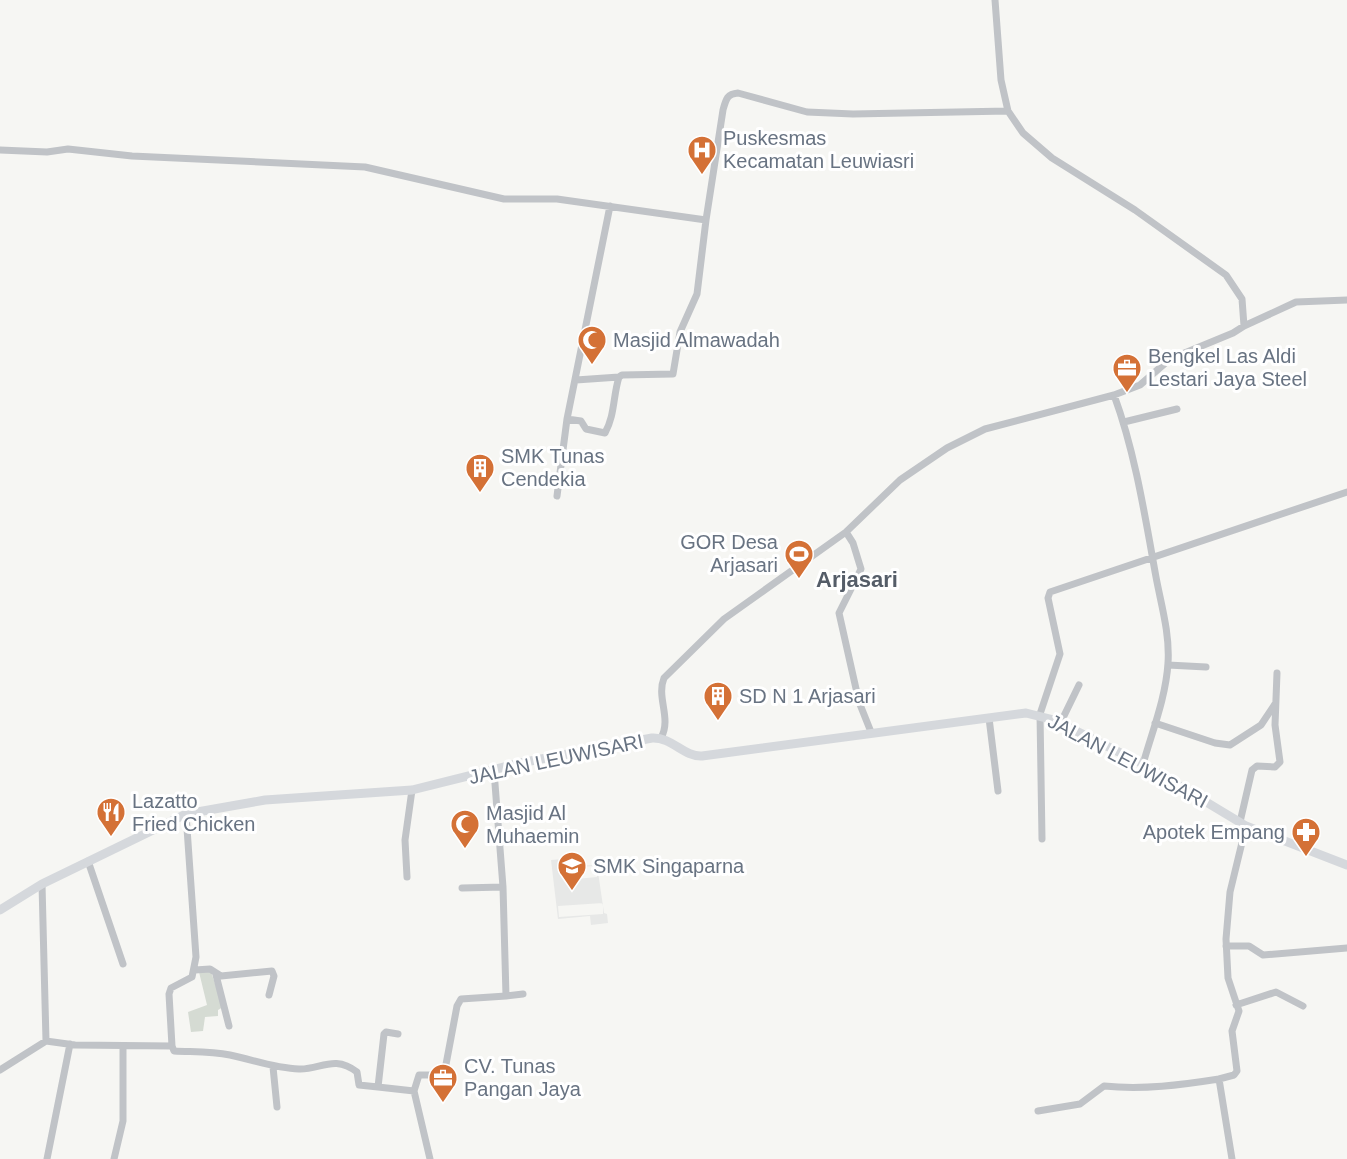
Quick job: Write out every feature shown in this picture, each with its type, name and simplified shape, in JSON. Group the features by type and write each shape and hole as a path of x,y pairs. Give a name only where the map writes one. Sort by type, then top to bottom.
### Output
{"main road":[{"name":"JALAN LEUWISARI","path":"0,910 42,884 186,814 265,800 412,790 586,749 661,738 696,756 1026,712 1040,714 1143,764 1243,824 1347,865"}],"street":[{"path":"995,0 998,62 1008,111 1023,133 1052,158 1136,210 1226,275 1242,299 1244,326"},
{"path":"576,380 622,375 673,374 680,332 697,294 723,110 726,98 731,94 738,93 807,112 853,114 1008,111"},
{"path":"0,150 47,152 68,149 132,156 365,167 504,199 557,199 706,220"},
{"path":"557,496 567,419 610,206"},
{"path":"661,738 667,724 661,689 664,678 724,619 846,532 908,474 974,433 1140,385 1170,359 1233,333 1296,302 1347,300"},
{"path":"567,419 581,421 586,429 605,433 612,420 613,401 620,377"},
{"path":"1114,394 1124,422 1166,628 1168,665 1143,764"},
{"path":"1124,422 1178,409"},
{"path":"1042,839 1040,714 1060,654 1048,594 1347,492"},
{"path":"846,532 853,543 861,569 839,613 859,702 871,732"},
{"path":"1168,665 1206,667"},
{"path":"1038,1111 1080,1104 1104,1086 1119,1089 1165,1087 1219,1079 1234,1075 1237,1071 1232,1031 1239,1016 1228,978 1226,946 1230,892 1252,770 1259,766 1275,767 1280,762 1275,704 1277,673"},
{"path":"1060,724 1079,685"},
{"path":"1155,723 1215,743 1230,745 1261,725 1275,704"},
{"path":"989,718 998,791"},
{"path":"494,771 503,887 506,996"},
{"path":"407,877 405,840 412,790"},
{"path":"186,814 195,970 192,977 171,988 169,994 174,1051 212,1052 273,1067 302,1069 323,1064 347,1065 357,1072 359,1085 414,1091"},
{"path":"88,861 123,964"},
{"path":"42,884 46,1041"},
{"path":"462,888 503,887"},
{"path":"1226,946 1249,946 1263,955 1347,948"},
{"path":"195,970 210,969 216,975 229,1026"},
{"path":"216,975 272,971 274,976 269,996"},
{"path":"1236,1005 1277,992 1303,1006"},
{"path":"430,1159 414,1091 418,1074 444,1075 460,999 523,994"},
{"path":"378,1087 384,1034 386,1032 398,1034"},
{"path":"0,1070 46,1041 70,1044 172,1046"},
{"path":"47,1159 70,1044"},
{"path":"114,1159 123,1121 123,1046"},
{"path":"273,1067 277,1107"},
{"path":"1219,1079 1232,1159"}],"shaded area":[{"name":"SMK Singaparna","path":"574,858 575,866 597,865 603,903 558,906 559,917 603,914 603,906 608,923 591,925 590,916 558,919 551,860","holes":["564,859 573,859 574,867 596,866 597,877 566,880"]},
{"path":"199,972 211,972 223,1007 218,1010 218,1016 205,1017 203,1031 191,1032 188,1012 207,1005"}],"place":[{"name":"Puskesmas Kecamatan Leuwiasri","path":"702,176"},
{"name":"Masjid Almawadah","path":"592,366"},
{"name":"Bengkel Las Aldi Lestari Jaya Steel","path":"1127,394"},
{"name":"SMK Tunas Cendekia","path":"480,494"},
{"name":"GOR Desa Arjasari","path":"799,580"},
{"name":"SD N 1 Arjasari","path":"718,722"},
{"name":"Lazatto Fried Chicken","path":"111,838"},
{"name":"Masjid Al Muhaemin","path":"465,850"},
{"name":"Apotek Empang","path":"1306,858"},
{"name":"SMK Singaparna","path":"572,892"},
{"name":"CV. Tunas Pangan Jaya","path":"443,1104"}],"district":[{"name":"Arjasari","path":"857,579"}]}
